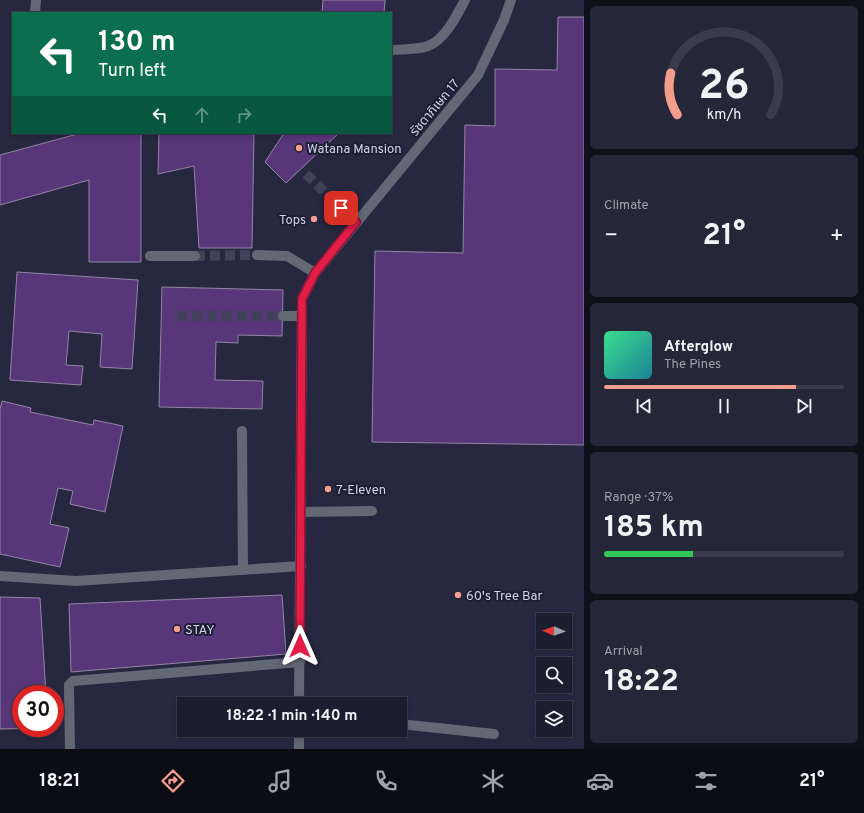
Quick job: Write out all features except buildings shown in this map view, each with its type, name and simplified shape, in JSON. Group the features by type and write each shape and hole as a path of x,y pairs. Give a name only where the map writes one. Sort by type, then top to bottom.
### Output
{"street":[{"path":"35,12 36,0"},
{"path":"392,50 416,49 434,43 450,26 465,0"},
{"name":"รัชดาภิเษก 17","path":"299,697 302,299 315,273 478,75 504,20 511,0"},
{"path":"341,208 356,222"},
{"path":"257,255 287,256 315,273"},
{"path":"150,256 195,256"},
{"path":"283,316 302,316"},
{"path":"242,431 243,570"},
{"path":"301,512 372,511"},
{"path":"0,576 76,581 301,566"},
{"path":"70,749 68,689 69,685 73,681 300,662"},
{"path":"407,725 494,734"},
{"path":"299,737 299,749"}],"tunnel":[{"path":"306,174 341,208"},
{"path":"195,256 257,255"},
{"path":"177,316 283,316"}],"place":[{"name":"Watana Mansion","path":"299,148"},
{"name":"Tops","path":"314,219"},
{"name":"7-Eleven","path":"328,489"},
{"name":"60's Tree Bar","path":"458,595"},
{"name":"STAY","path":"177,629"}],"route":[{"path":"300,646 302,299 315,273 356,222 341,208"}]}
